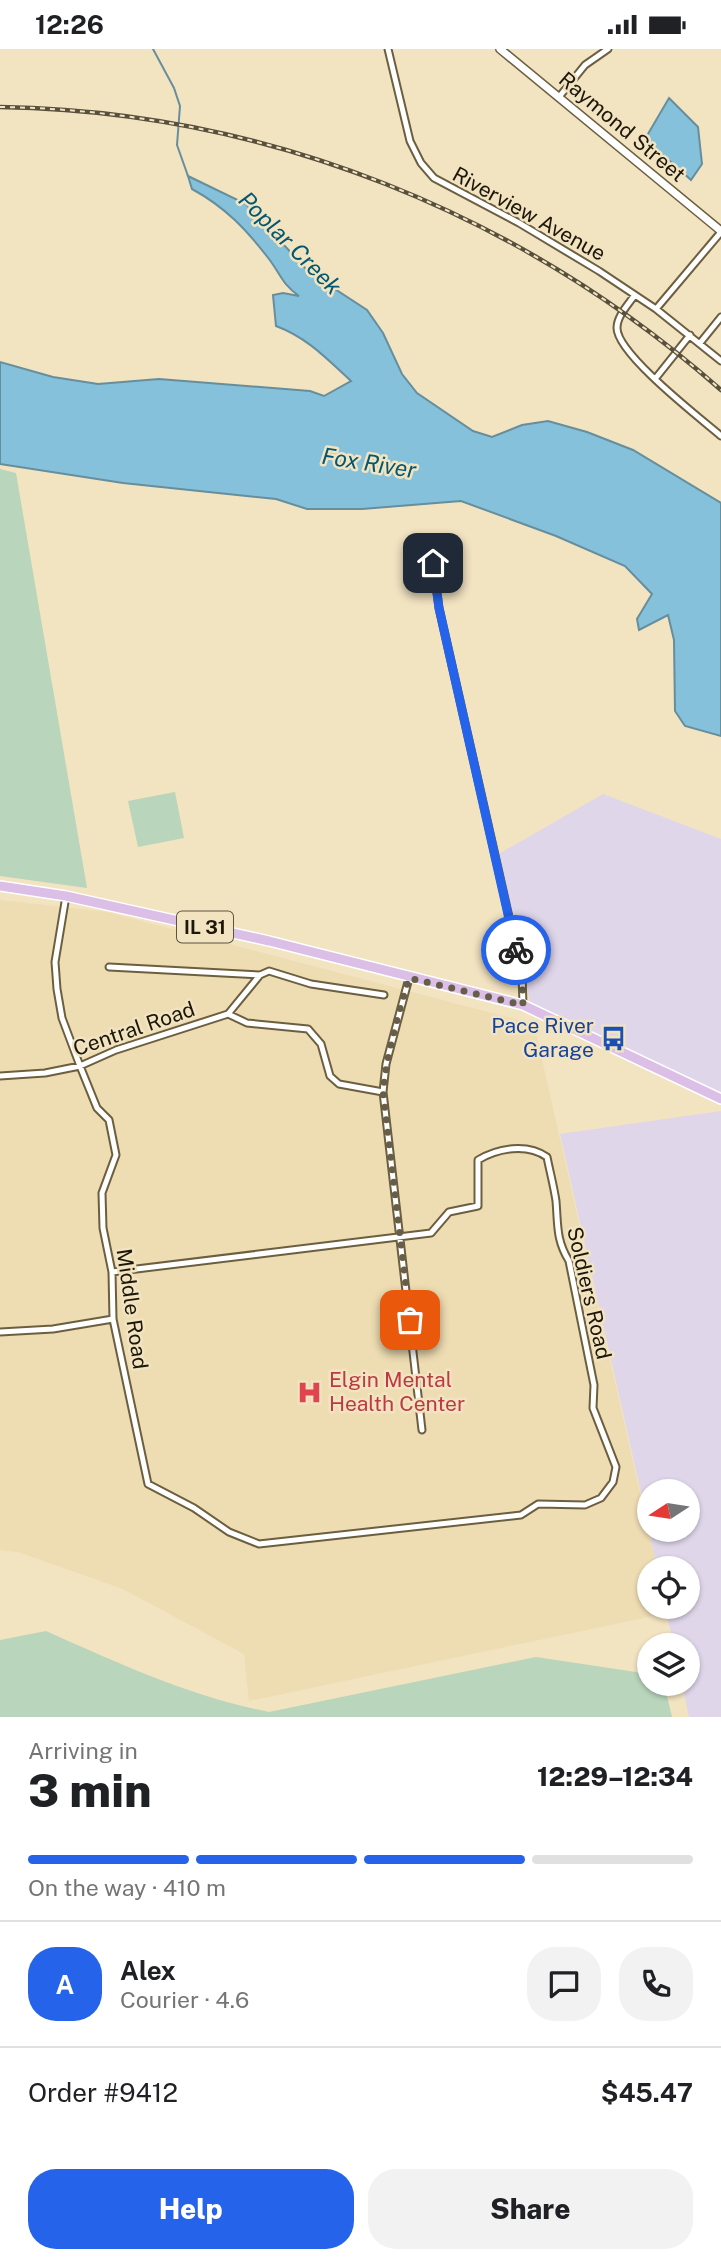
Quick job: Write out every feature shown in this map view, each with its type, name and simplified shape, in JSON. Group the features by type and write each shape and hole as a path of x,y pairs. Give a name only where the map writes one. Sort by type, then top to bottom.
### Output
{"main road":[{"name":"IL 31","path":"0,886 66,896 269,941 523,1005 721,1100"}],"street":[{"name":"Riverview Avenue","path":"388,49 407,134 429,174 444,185 559,246 656,309 721,361"},
{"name":"Raymond Street","path":"500,49 721,232"},
{"path":"559,97 585,65 608,49"},
{"path":"656,309 721,232"},
{"path":"634,296 618,321 617,333 655,379 721,436"},
{"path":"700,343 721,317"},
{"path":"655,379 690,335"},
{"path":"433,563 439,608 522,974 523,1005"},
{"name":"Middle Road","path":"66,896 55,962 57,989 62,1018 80,1066 97,1108 109,1120 116,1155 102,1193 103,1228 112,1272 113,1319 148,1484 251,1543 300,1541 430,1525"},
{"path":"109,967 260,975 269,971 311,984 384,995"},
{"name":"Central Road","path":"0,1076 45,1073 80,1066 116,1050 228,1014 260,975"},
{"path":"409,978 386,1064 383,1092 422,1430"},
{"path":"228,1014 247,1023 309,1029 321,1044 330,1076 339,1084 383,1092"},
{"name":"Soldiers Road","path":"112,1272 401,1239 431,1233 449,1212 478,1206 478,1160 491,1152 536,1149 547,1157 556,1202 559,1245 569,1261 594,1385 593,1408 616,1467 613,1482 601,1498 585,1505 552,1501 538,1504 521,1515 430,1525"},
{"path":"0,1332 53,1329 113,1319"}],"shaded area":[{"path":"603,794 721,839 721,1100 531,1006 497,855"},
{"name":"Elgin Mental Health Center","path":"0,900 107,912 534,1024 637,1480 637,1542 651,1542 654,1556 637,1556 638,1619 249,1701 244,1654 123,1589 18,1552 0,1550"},
{"path":"721,1111 721,1717 689,1717 685,1696 700,1696 700,1633 671,1633 668,1619 700,1619 700,1556 654,1556 652,1542 700,1542 700,1479 638,1479 560,1134"}],"green space":[{"path":"0,469 16,473 87,888 0,876"},
{"path":"175,792 184,838 138,847 128,801"},
{"path":"46,1631 183,1688 211,1698 269,1712 536,1657 637,1672 637,1696 667,1696 672,1717 0,1717 0,1640"}],"water":[{"path":"669,98 698,127 702,164 691,180 645,139"},
{"name":"Fox River","path":"188,176 246,204 309,272 367,310 383,333 402,374 417,393 473,431 492,437 522,425 548,421 587,432 633,450 721,503 721,736 685,726 675,711 674,640 668,615 639,630 637,619 652,594 625,566 556,536 461,501 362,509 307,509 276,499 123,483 0,464 0,362 53,377 98,384 159,379 310,391 324,396 351,381 307,343 276,326 273,295 283,293 299,296 285,283 243,228 215,203 192,189"}],"waterway":[{"name":"Poplar Creek","path":"153,49 174,88 180,106 177,145 188,176"}],"railway":[{"path":"0,107 99,113 197,128 293,152 386,184 475,224 562,272 644,327 721,390"}],"way so far":[{"path":"410,1320 383,1092 386,1064 409,978 523,1005 522,974 516,950"}],"place":[{"name":"Pace River Garage","path":"614,1038"},
{"name":"Elgin Mental Health Center","path":"309,1392"}],"route":[{"path":"433,563 439,608 516,950"}]}
